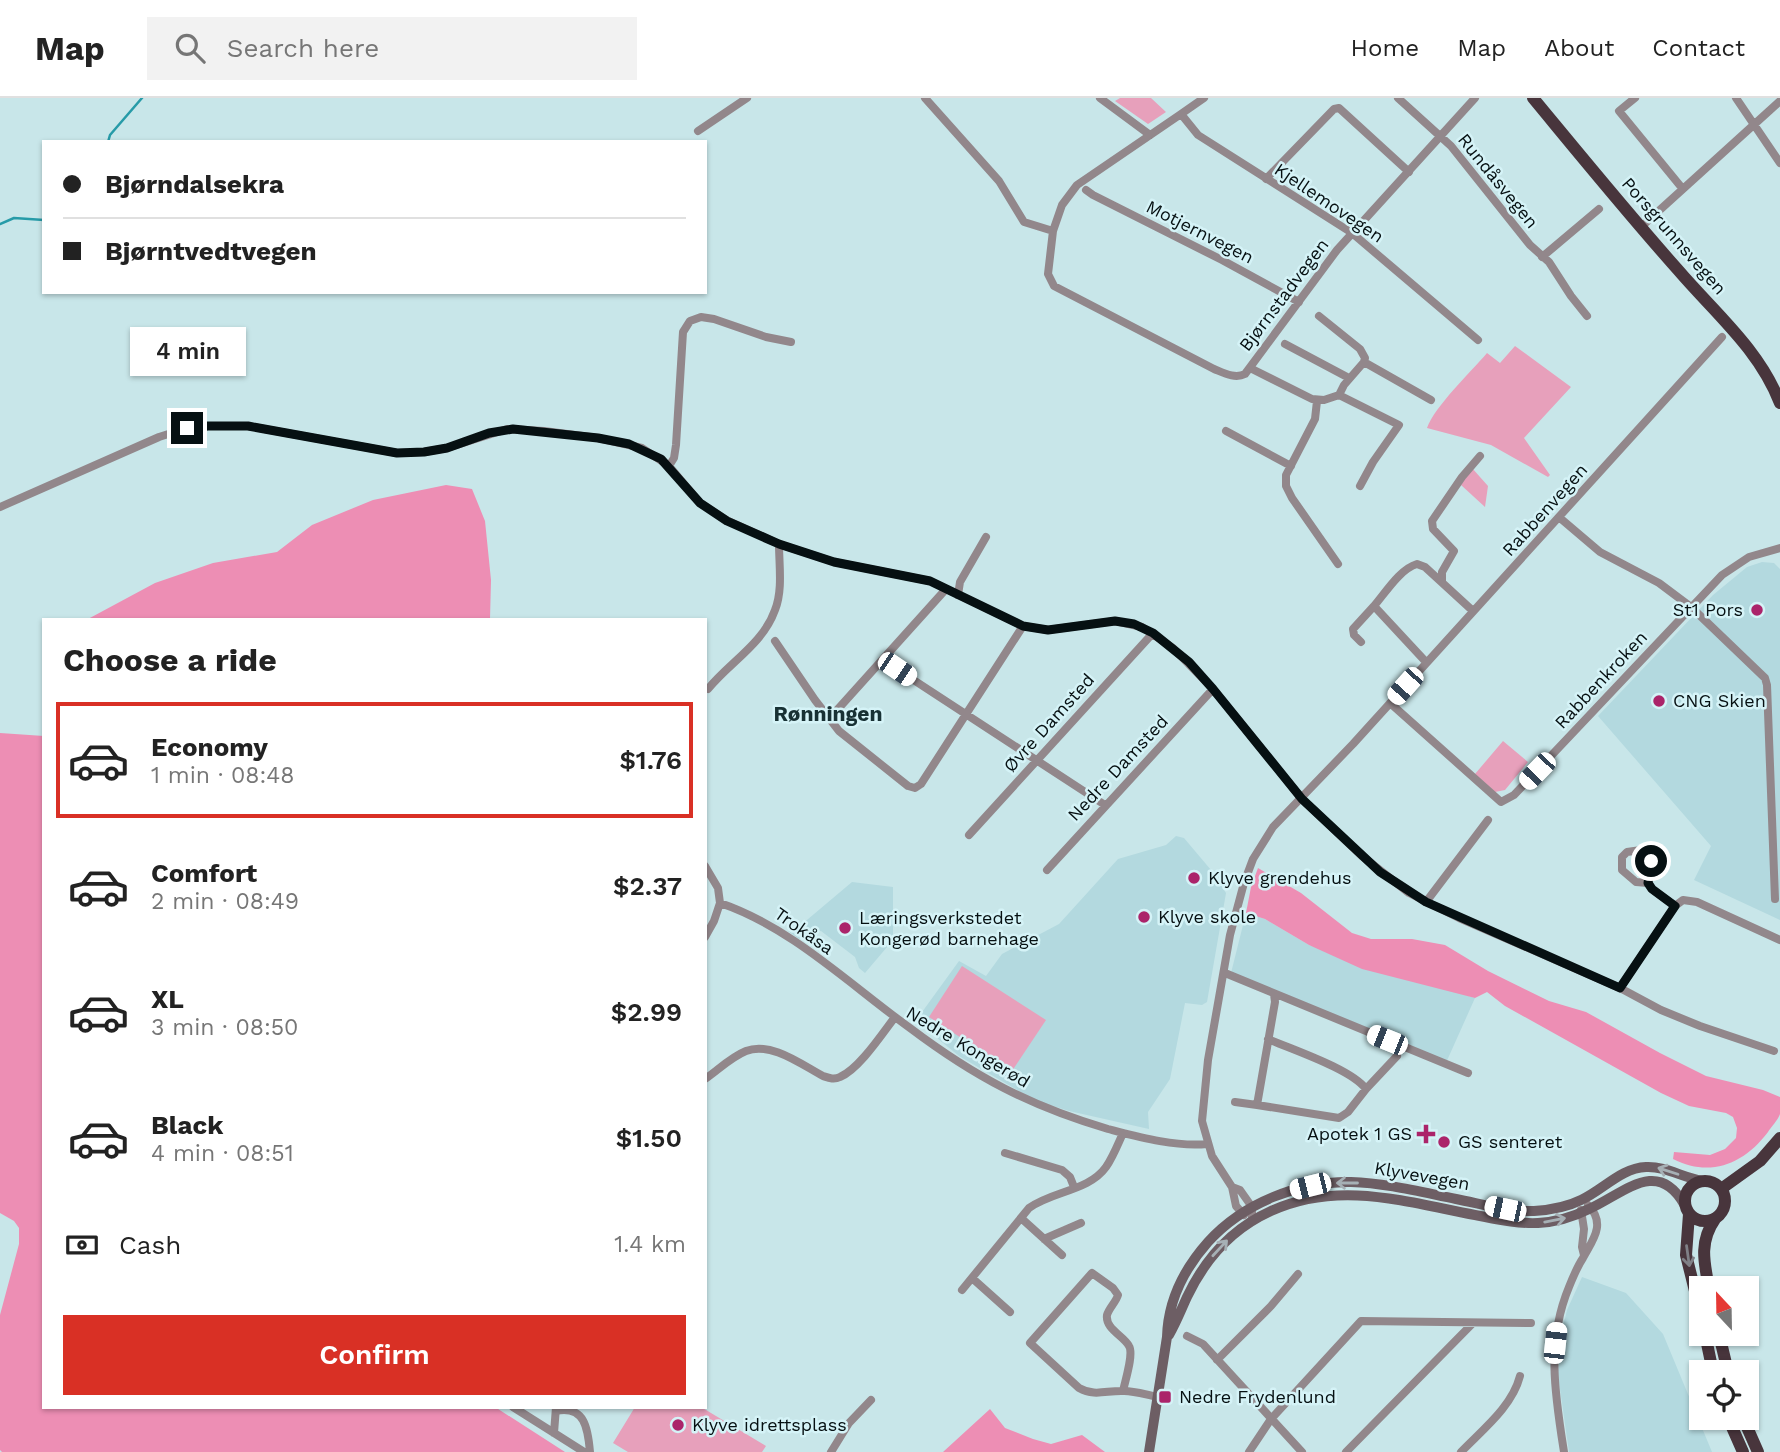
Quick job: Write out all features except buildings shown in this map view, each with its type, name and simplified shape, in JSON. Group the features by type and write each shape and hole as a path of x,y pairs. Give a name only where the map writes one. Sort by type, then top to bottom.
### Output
{"highway":[{"name":"Porsgrunnsvegen","path":"1533,98 1688,282 1744,342 1765,371 1780,403"},
{"path":"1721,1189 1760,1161 1780,1139"},
{"path":"1691,1276 1686,1255 1687,1191 1696,1182 1703,1181 1713,1182 1721,1189 1725,1205 1707,1231 1703,1249 1707,1276"},
{"path":"1687,1209 1704,1222 1715,1219"},
{"path":"1733,1430 1742,1452"},
{"path":"1748,1430 1758,1452"}],"main road":[{"name":"Klyvevegen","path":"1149,1452 1168,1319 1175,1294 1187,1268 1213,1237 1241,1213 1268,1199 1310,1186 1350,1182 1407,1189 1519,1211 1550,1209 1582,1200 1623,1174 1645,1167 1664,1169 1703,1181"},
{"name":"Klyvevegen","path":"1167,1338 1195,1281 1226,1241 1252,1221 1293,1202 1321,1196 1376,1195 1520,1223 1552,1221 1580,1213 1628,1187 1653,1181 1675,1190 1687,1209"}],"street":[{"path":"698,131 747,98"},
{"path":"925,98 999,181 1024,222 1053,231 1062,205 1077,185 1204,98"},
{"path":"1100,98 1150,135"},
{"name":"Rundåsvegen","path":"1398,98 1459,156 1530,246 1556,271 1587,316"},
{"name":"Bjørnstadvegen","path":"1053,231 1048,274 1054,286 1221,372 1241,376 1250,368 1352,233 1475,98"},
{"path":"1634,98 1619,111 1682,188"},
{"path":"1736,98 1780,163"},
{"path":"1641,227 1780,101"},
{"path":"1266,179 1334,109 1339,108 1409,172"},
{"name":"Kjellemovegen","path":"1181,114 1198,135 1213,146 1352,233 1478,340"},
{"name":"Motjernvegen","path":"1086,190 1298,302"},
{"path":"1542,257 1599,209"},
{"path":"1319,316 1360,349 1365,358 1339,395"},
{"path":"669,466 674,458 676,445 683,332 686,325 695,318 714,319 766,337 791,342"},
{"name":"Rabbenvegen","path":"1302,799 1722,337"},
{"path":"1284,344 1349,378"},
{"path":"1364,362 1431,400"},
{"path":"1250,368 1317,401 1339,395 1399,425 1360,486"},
{"path":"1317,401 1315,419 1286,480 1288,491 1338,564"},
{"path":"0,507 159,437 187,428 248,426 397,453 447,448 507,429 598,438 629,444 652,453 669,466 700,503 712,512 779,544 834,562 918,577 1023,626 1048,630 1115,621 1134,624 1153,633 1189,662 1302,799 1380,872 1426,902 1700,1026 1773,1051"},
{"path":"1226,432 1291,466"},
{"path":"1441,581 1442,572 1454,551 1433,529 1432,521 1479,456"},
{"path":"1560,518 1600,552 1659,583 1692,607 1760,673 1767,685 1775,899"},
{"path":"958,595 960,582 986,537"},
{"path":"708,689 755,643 770,621 778,600 779,544"},
{"name":"Rabbenkroken","path":"1390,704 1501,802 1514,795 1722,576 1739,563 1780,548"},
{"path":"1361,642 1354,635 1353,629 1413,564 1420,564 1473,611"},
{"path":"829,719 946,589"},
{"path":"1374,606 1426,662"},
{"path":"775,641 829,719 847,738 908,786 915,788 921,784 1023,626"},
{"name":"Øvre Damsted","path":"969,835 1153,633"},
{"path":"883,660 1105,805"},
{"name":"Nedre Damsted","path":"1046,870 1213,689"},
{"path":"1252,1221 1241,1213 1232,1195 1232,1187 1207,1144 1202,1105 1238,904 1253,859 1273,827 1302,799"},
{"path":"1426,902 1488,820"},
{"path":"1648,883 1636,882 1622,870 1622,857 1627,852 1642,850 1647,853 1651,869 1648,883 1675,906"},
{"path":"707,869 718,888 720,903 707,932"},
{"path":"1620,988 1675,906 1683,900 1697,902 1780,940"},
{"name":"Trokåsa","path":"720,903 747,912 769,924 895,1017"},
{"path":"1225,973 1468,1073"},
{"path":"1257,1105 1275,1002 1274,994"},
{"name":"Nedre Kongerød","path":"707,1078 741,1054 754,1049 771,1050 823,1076 838,1078 856,1064 895,1017 996,1086 1032,1104 1123,1133 1190,1146 1207,1144"},
{"path":"1268,1039 1343,1072 1360,1082 1366,1090"},
{"path":"1236,1102 1339,1118 1348,1112 1397,1056"},
{"path":"962,1290 1034,1205 1097,1177 1106,1168 1123,1133"},
{"path":"1004,1153 1062,1170 1070,1177 1074,1187"},
{"path":"1232,1187 1240,1190 1252,1207 1252,1221"},
{"path":"1564,1452 1553,1381 1553,1357 1562,1305 1584,1255 1591,1249 1597,1231 1592,1208 1582,1200 1580,1213 1584,1229 1584,1255"},
{"path":"1021,1218 1062,1255"},
{"path":"1044,1239 1080,1223"},
{"path":"1123,1391 1130,1346 1110,1325 1107,1318 1107,1313 1118,1295 1114,1288 1093,1273 1030,1343 1079,1388 1087,1392 1095,1394 1123,1391 1158,1397"},
{"path":"1217,1360 1271,1306 1298,1274"},
{"path":"972,1278 1010,1312"},
{"path":"1249,1452 1271,1419 1361,1321 1531,1323"},
{"path":"1346,1452 1472,1323"},
{"path":"1187,1336 1203,1344 1302,1452"},
{"path":"1461,1452 1506,1406 1518,1386 1520,1376"},
{"path":"831,1452 849,1423 871,1400"},
{"path":"516,1409 584,1452"},
{"path":"554,1433 556,1409 570,1409 580,1415 587,1430 590,1452"}],"shaded area":[{"path":"1120,98 1151,98 1166,112 1148,124 1115,101"},
{"path":"1515,346 1571,387 1524,438 1550,475 1548,477 1491,445 1427,428 1445,400 1487,353 1500,363"},
{"path":"1472,468 1488,486 1485,507 1461,485"},
{"path":"446,485 472,489 485,521 491,580 490,618 90,618 155,583 213,563 277,552 312,525 373,500"},
{"path":"1762,562 1774,563 1780,569 1780,920 1694,880 1711,846 1598,716 1713,595 1747,567"},
{"path":"0,733 42,736 42,1409 498,1409 565,1452 2,1452 0,1315 19,1244 19,1228 14,1221 0,1213"},
{"path":"1503,741 1528,762 1505,790 1495,792 1475,774"},
{"path":"1176,836 1184,838 1226,893 1207,1002 1202,1005 1185,1003 1170,1079 1148,1112 1149,1129 1069,1111 1034,1100 959,1056 921,1025 917,1019 959,961 986,976 1002,954 1059,924 1118,859 1166,845"},
{"path":"1258,868 1301,893 1352,933 1371,939 1412,939 1445,945 1488,971 1549,1001 1586,1012 1706,1076 1780,1097 1780,1114 1759,1143 1737,1160 1725,1165 1700,1167 1673,1159 1674,1152 1710,1155 1725,1149 1736,1138 1737,1128 1733,1117 1726,1113 1689,1106 1661,1093 1505,1006 1487,992 1475,998 1362,969 1309,945 1265,919 1246,913"},
{"name":"Læringsverkstedet Kongerød barnehage","path":"852,882 893,887 893,940 865,973 859,968 855,957 821,931 799,939 788,931 801,925"},
{"path":"1246,913 1265,919 1309,945 1475,998 1445,1065 1231,973"},
{"path":"962,966 1046,1020 1012,1071 929,1017"},
{"path":"1582,1277 1626,1293 1663,1334 1689,1397 1689,1430 1703,1430 1712,1452 1569,1452 1558,1375 1560,1339 1567,1310"},
{"name":"Klyve idrettsplass","path":"634,1409 704,1409 766,1446 762,1452 628,1452 613,1443"},
{"path":"990,1409 1005,1428 1033,1439 1051,1444 1082,1435 1105,1452 943,1452"}],"waterway":[{"path":"109,140 142,98"},
{"path":"0,224 14,218 42,220"}],"place":[{"name":"St1 Pors","path":"1757,610"},
{"name":"CNG Skien","path":"1659,701"},
{"name":"Klyve grendehus","path":"1194,878"},
{"name":"Klyve skole","path":"1144,917"},
{"name":"Læringsverkstedet Kongerød barnehage","path":"845,928"},
{"name":"Apotek 1 GS","path":"1426,1134"},
{"name":"GS senteret","path":"1444,1142"},
{"name":"Nedre Frydenlund","path":"1165,1397"},
{"name":"Klyve idrettsplass","path":"678,1425"}],"district":[{"name":"Rønningen","path":"828,714"}],"route":[{"path":"187,428 248,426 397,453 447,448 507,429 598,438 629,444 661,459 700,503 712,512 779,544 834,562 930,581 1034,629 1060,629 1115,621 1142,627 1189,662 1302,799 1380,872 1426,902 1459,918 1620,988 1675,906 1662,898 1648,883 1651,861"}]}
